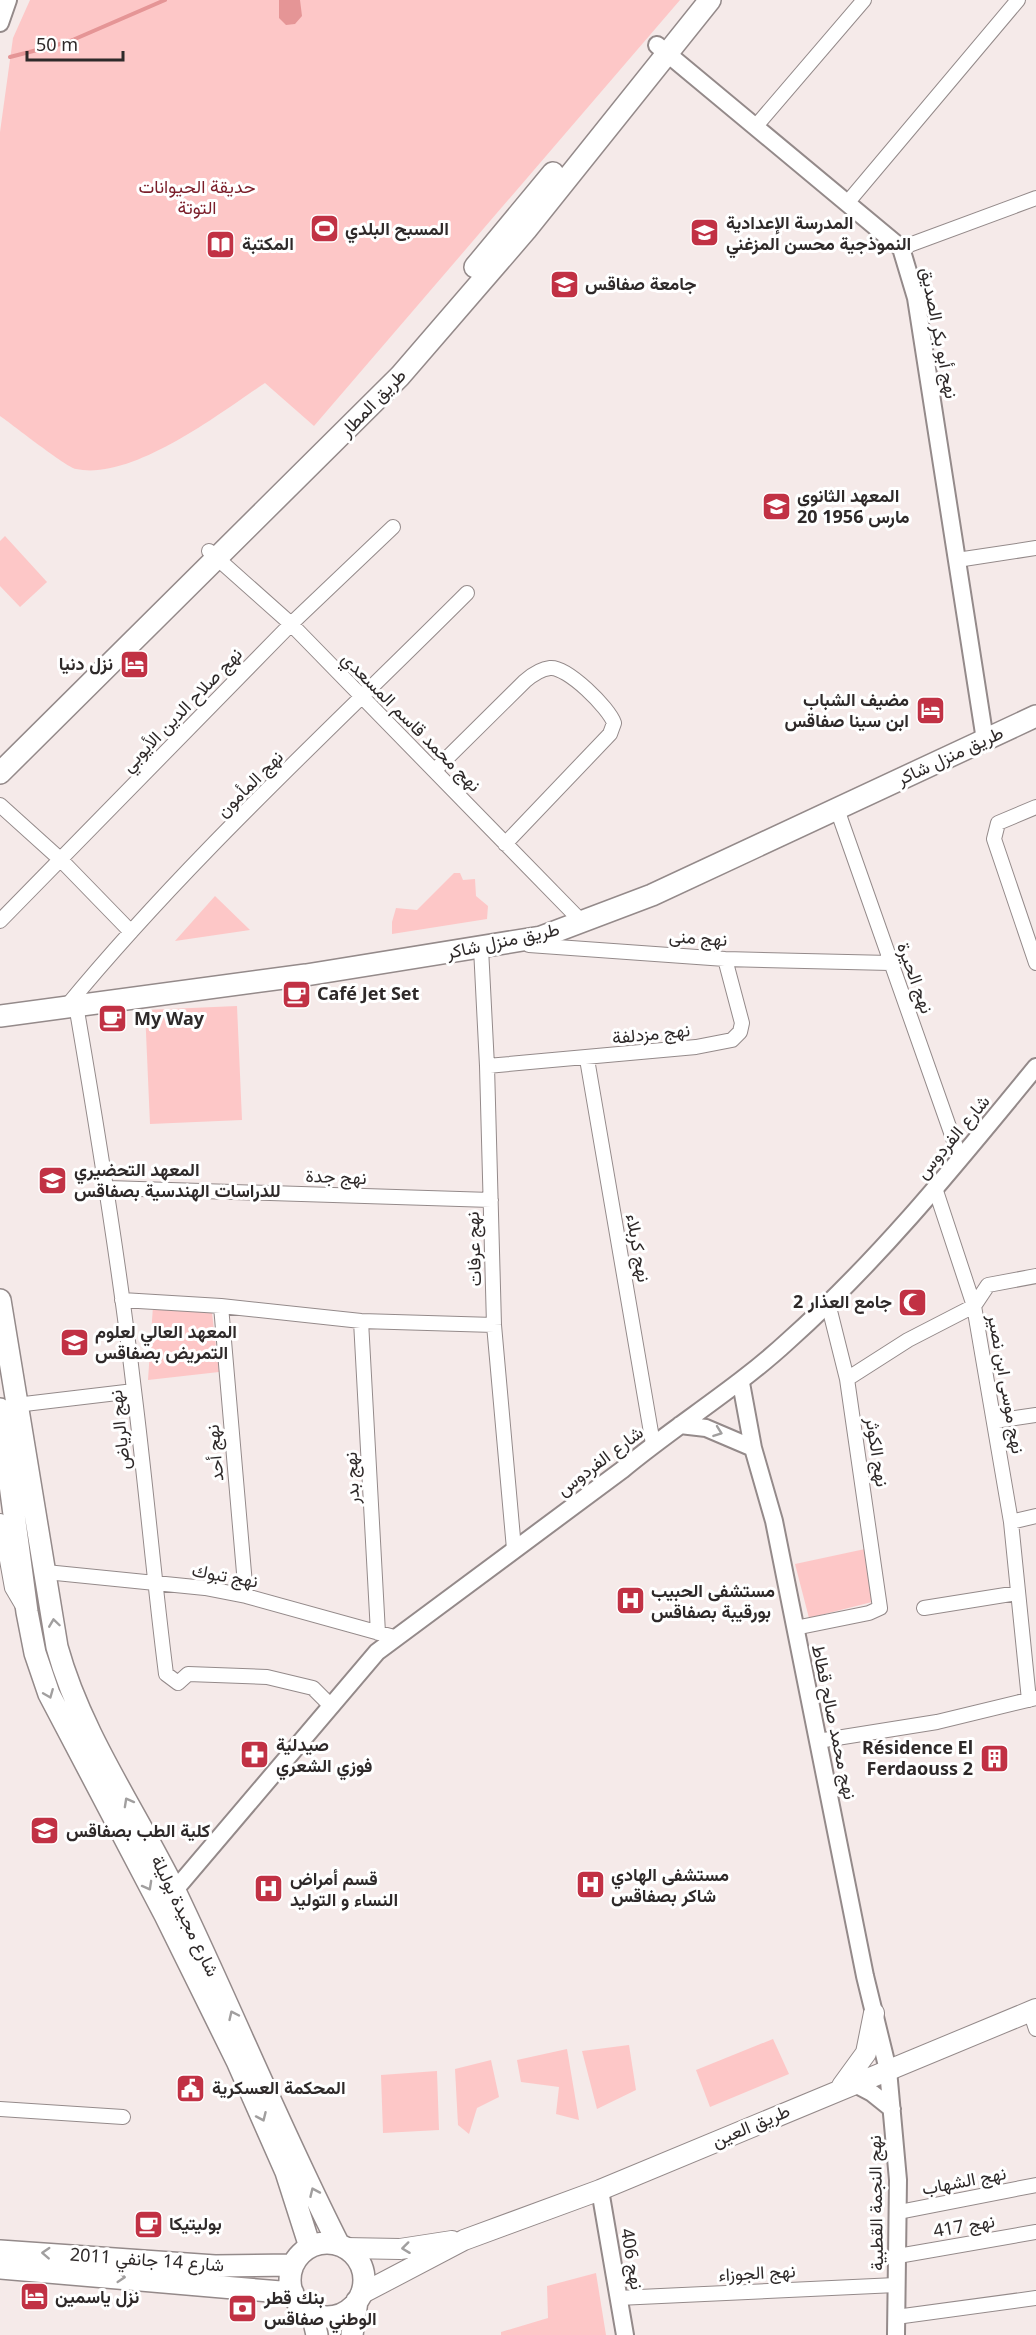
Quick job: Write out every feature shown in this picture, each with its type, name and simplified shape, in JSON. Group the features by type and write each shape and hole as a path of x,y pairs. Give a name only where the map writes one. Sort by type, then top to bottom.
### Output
{"main road":[{"name":"طريق المطار","path":"0,756 335,442 428,345 526,230 661,49 693,0"},
{"name":"طريق المطار","path":"661,49 710,0"},
{"name":"طريق المطار","path":"0,773 213,555"},
{"name":"طريق منزل شاكر","path":"0,1016 306,975 542,937 652,895 1036,716"},
{"name":"شارع مجيدة بوليلة","path":"0,1300 8,1407 4,1483 35,1653 48,1694 165,1915 237,2061 286,2172 310,2247"},
{"name":"شارع مجيدة بوليلة","path":"8,1407 46,1572 57,1647 66,1678 82,1718 179,1886 342,2246"},
{"path":"847,2086 866,2053 874,2013"},
{"name":"طريق العين","path":"359,2297 464,2240 600,2190 847,2086 1034,2016"},
{"name":"طريق العين","path":"342,2246 400,2249 464,2240"},
{"path":"352,2335 364,2276 358,2259 342,2246 329,2243 310,2247 293,2265 291,2274 293,2293 304,2308 312,2313 332,2316 350,2308 359,2297"},
{"name":"شارع 14 جانفي 2011","path":"0,2251 215,2266 293,2265"},
{"name":"شارع 14 جانفي 2011","path":"0,2268 293,2293"},
{"path":"312,2313 316,2335"}],"street":[{"path":"0,23 8,0"},
{"path":"756,126 864,0"},
{"path":"848,202 1018,0"},
{"name":"نهج أبو بكر الصديق","path":"661,49 901,248 916,298 985,740"},
{"path":"901,248 1036,198"},
{"name":"نهج صلاح الدين الأيوبي","path":"0,921 291,624 393,527"},
{"path":"957,561 1036,548"},
{"name":"نهج محمد قاسم المسعدي","path":"213,555 291,624 583,923"},
{"name":"نهج المأمون","path":"71,1006 131,932 467,593"},
{"path":"435,770 536,672 550,668 564,671 605,707 614,723 610,734 506,844"},
{"path":"0,805 61,860 131,932"},
{"path":"1036,807 998,823 994,839 1036,963"},
{"name":"نهج الحيرة","path":"837,809 960,1158"},
{"name":"نهج منى","path":"503,943 725,958 890,963"},
{"name":"نهج عرفات","path":"481,948 487,1066 494,1325 513,1549"},
{"name":"نهج مزدلفة","path":"487,1066 587,1059 696,1047 732,1040 740,1032 742,1023 725,958"},
{"name":"نهج الرياض","path":"71,1006 108,1188 166,1674 178,1683 188,1674 267,1677 313,1688 330,1705"},
{"name":"نهج كربلاء","path":"587,1059 653,1444"},
{"name":"شارع الفردوس","path":"179,1886 377,1652 386,1635 513,1549 622,1470 653,1444 741,1383 828,1304 883,1247 1036,1067"},
{"name":"نهج جدة","path":"108,1188 491,1200"},
{"name":"نهج موسى ابن نصير","path":"935,1188 974,1306 1011,1522 1032,1699"},
{"path":"848,1379 909,1340 974,1306 988,1285 1036,1276"},
{"path":"122,1300 221,1306 362,1321 494,1325"},
{"name":"نهج الكوثر","path":"795,1628 869,1613 880,1608 848,1379 828,1304"},
{"name":"نهج أحد","path":"221,1306 246,1596"},
{"name":"نهج بدر","path":"362,1321 386,1635"},
{"name":"نهج محمد صالح قطاط","path":"741,1383 753,1448 774,1521 874,2013 888,2070"},
{"path":"8,1407 134,1391"},
{"path":"994,1421 1036,1415"},
{"path":"680,1425 706,1428 753,1448"},
{"path":"1011,1522 1036,1516"},
{"name":"شارع مجيدة بوليلة","path":"0,1521 12,1588 27,1612"},
{"name":"نهج تبوك","path":"46,1572 205,1588 246,1596 386,1635"},
{"path":"924,1608 1018,1593"},
{"path":"818,1742 937,1722 1032,1699"},
{"name":"نهج النجمة القطبية","path":"888,2070 899,2212 896,2335"},
{"path":"847,2086 872,2092 892,2109"},
{"path":"0,2109 123,2117"},
{"name":"نهج الشهاب","path":"899,2212 1036,2185"},
{"name":"نهج 406","path":"600,2190 626,2335"},
{"name":"نهج 417","path":"898,2256 1036,2232"},
{"name":"نهج الجوزاء","path":"618,2298 896,2285"},
{"path":"896,2317 1036,2298"}],"green space":[{"name":"حديقة الحيوانات التوتة","path":"30,0 680,0 314,426 265,383 175,442 123,465 99,470 70,467 0,416 0,132 13,38"},
{"path":"5,536 47,582 20,607 0,586 0,541"},
{"path":"454,873 460,873 463,880 475,879 476,896 488,906 487,919 392,934 392,922 396,908 417,910"},
{"path":"215,896 250,930 175,941"},
{"path":"237,1006 242,1120 150,1124 145,1010"},
{"path":"153,1306 212,1313 219,1372 148,1380"},
{"path":"865,1549 872,1602 809,1618 795,1564"},
{"path":"773,2039 789,2074 710,2107 696,2070"},
{"path":"629,2045 636,2090 597,2109 582,2051"},
{"path":"567,2049 579,2120 556,2114 559,2087 521,2082 517,2060"},
{"path":"491,2060 499,2097 477,2108 469,2134 458,2125 455,2069"},
{"path":"437,2071 439,2130 383,2133 381,2075"},
{"path":"596,2273 606,2335 501,2335 501,2332 548,2318 547,2286"}],"shaded area":[{"path":"279,0 300,0 302,16 295,24 286,25 279,18"}],"waterway":[{"path":"10,57 68,42 165,0"}],"place":[{"name":"المسبح البلدي","path":"324,229"},
{"name":"المدرسة الإعدادية النموذجية محسن المزغني","path":"705,233"},
{"name":"المكتبة","path":"221,244"},
{"name":"جامعة صفاقس","path":"564,284"},
{"name":"المعهد الثانوي 20 مارس 1956","path":"776,506"},
{"name":"نزل دنيا","path":"134,664"},
{"name":"مضيف الشباب ابن سينا صفاقس","path":"930,710"},
{"name":"Café Jet Set","path":"296,994"},
{"name":"My Way","path":"113,1019"},
{"name":"المعهد التحضيري للدراسات الهندسية بصفاقس","path":"53,1180"},
{"name":"جامع العذار 2","path":"913,1302"},
{"name":"المعهد العالي لعلوم التمريض بصفاقس","path":"74,1342"},
{"name":"مستشفى الحبيب بورقيبة بصفاقس","path":"630,1601"},
{"name":"صيدلية فوزي الشعري","path":"255,1755"},
{"name":"Résidence El Ferdaouss 2","path":"994,1758"},
{"name":"كلية الطب بصفاقس","path":"45,1831"},
{"name":"مستشفى الهادي شاكر بصفاقس","path":"590,1885"},
{"name":"قسم أمراض النساء و التوليد","path":"269,1889"},
{"name":"المحكمة العسكرية","path":"191,2088"},
{"name":"بوليتيكا","path":"148,2224"},
{"name":"نزل ياسمين","path":"34,2297"},
{"name":"بنك قطر الوطني صفاقس","path":"243,2308"}]}
